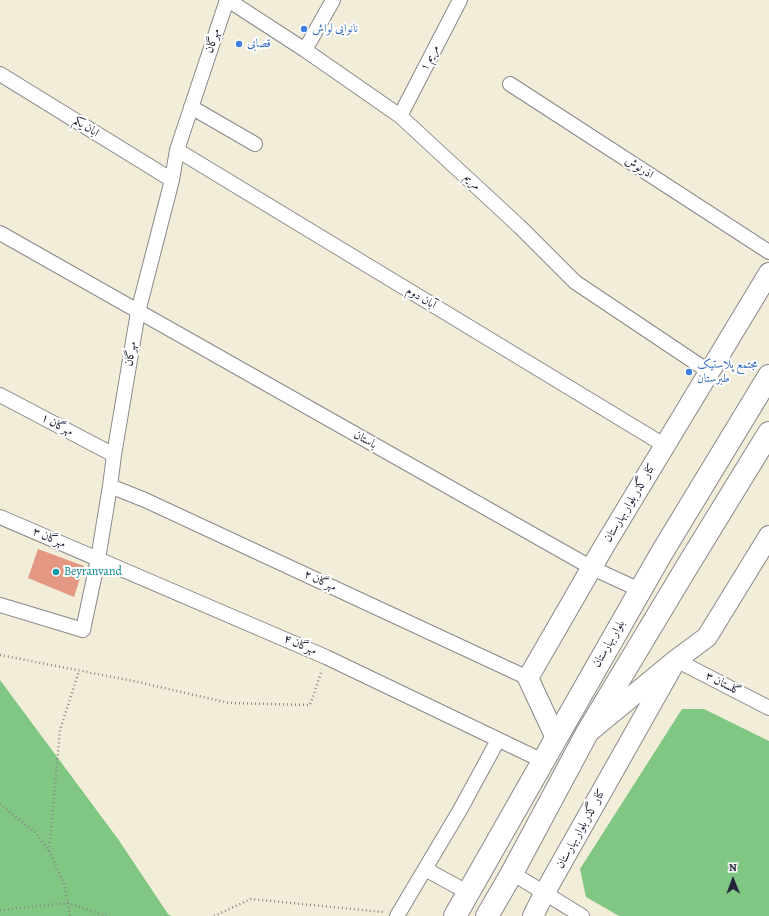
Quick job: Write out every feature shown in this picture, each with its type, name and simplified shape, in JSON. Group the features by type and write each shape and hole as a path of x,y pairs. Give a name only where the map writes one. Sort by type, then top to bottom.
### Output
{"main road":[{"name":"کنار گذر بلوار بهارستان","path":"528,678 664,445 769,273"},
{"name":"بلوار بهارستان","path":"455,916 660,554 769,376"},
{"path":"487,916 512,873 587,733 769,433"},
{"name":"کنار گذر بلوار بهارستان","path":"587,733 676,660 707,637 769,536"},
{"name":"کنار گذر بلوار بهارستان","path":"533,916 545,892 676,660"},
{"path":"528,678 556,738"}],"street":[{"name":"مریم","path":"228,0 305,50 400,116 519,226 575,282 708,372"},
{"name":"مهرگان","path":"0,605 83,630 98,559 138,312 172,180 177,150 228,0"},
{"path":"305,50 333,0"},
{"name":"مریم ۱","path":"400,116 460,0"},
{"name":"ابان یکم","path":"0,74 172,180"},
{"name":"اذرنوش","path":"510,84 769,252"},
{"path":"191,107 255,144"},
{"name":"آبان دوم","path":"177,150 664,445"},
{"name":"باستان","path":"0,233 592,568 640,590"},
{"name":"مهرگان ۱","path":"0,395 114,456"},
{"name":"مهرگان ۲","path":"110,486 145,500 528,678"},
{"name":"مهرگان ۳","path":"0,518 98,559"},
{"name":"مهرگان ۴","path":"98,559 326,657 543,761"},
{"name":"گلستان ۳","path":"676,660 769,708"},
{"path":"398,915 460,810 498,740"},
{"path":"425,869 468,893"},
{"path":"512,873 582,916"}],"path":[{"path":"0,655 138,682 229,703 310,706 326,657"},
{"path":"49,851 60,730 79,670"},
{"path":"0,804 36,833 49,851 64,884 70,916"},
{"path":"214,916 251,899 398,915"},
{"path":"0,910 68,902 107,916"},
{"path":"221,916 222,912"}],"green space":[{"path":"0,680 118,839 168,914 171,916 0,916"},
{"path":"682,709 704,709 769,741 769,916 619,916 586,897 580,869"}],"building":[{"name":"Beyranvand","path":"38,549 84,566 74,597 28,578"}],"place":[{"name":"نانوایی لواش","path":"304,29"},
{"name":"قصابی","path":"239,44"},
{"name":"مجتمع پلاستیک طبرستان","path":"689,372"},
{"name":"Beyranvand","path":"56,572"}]}
